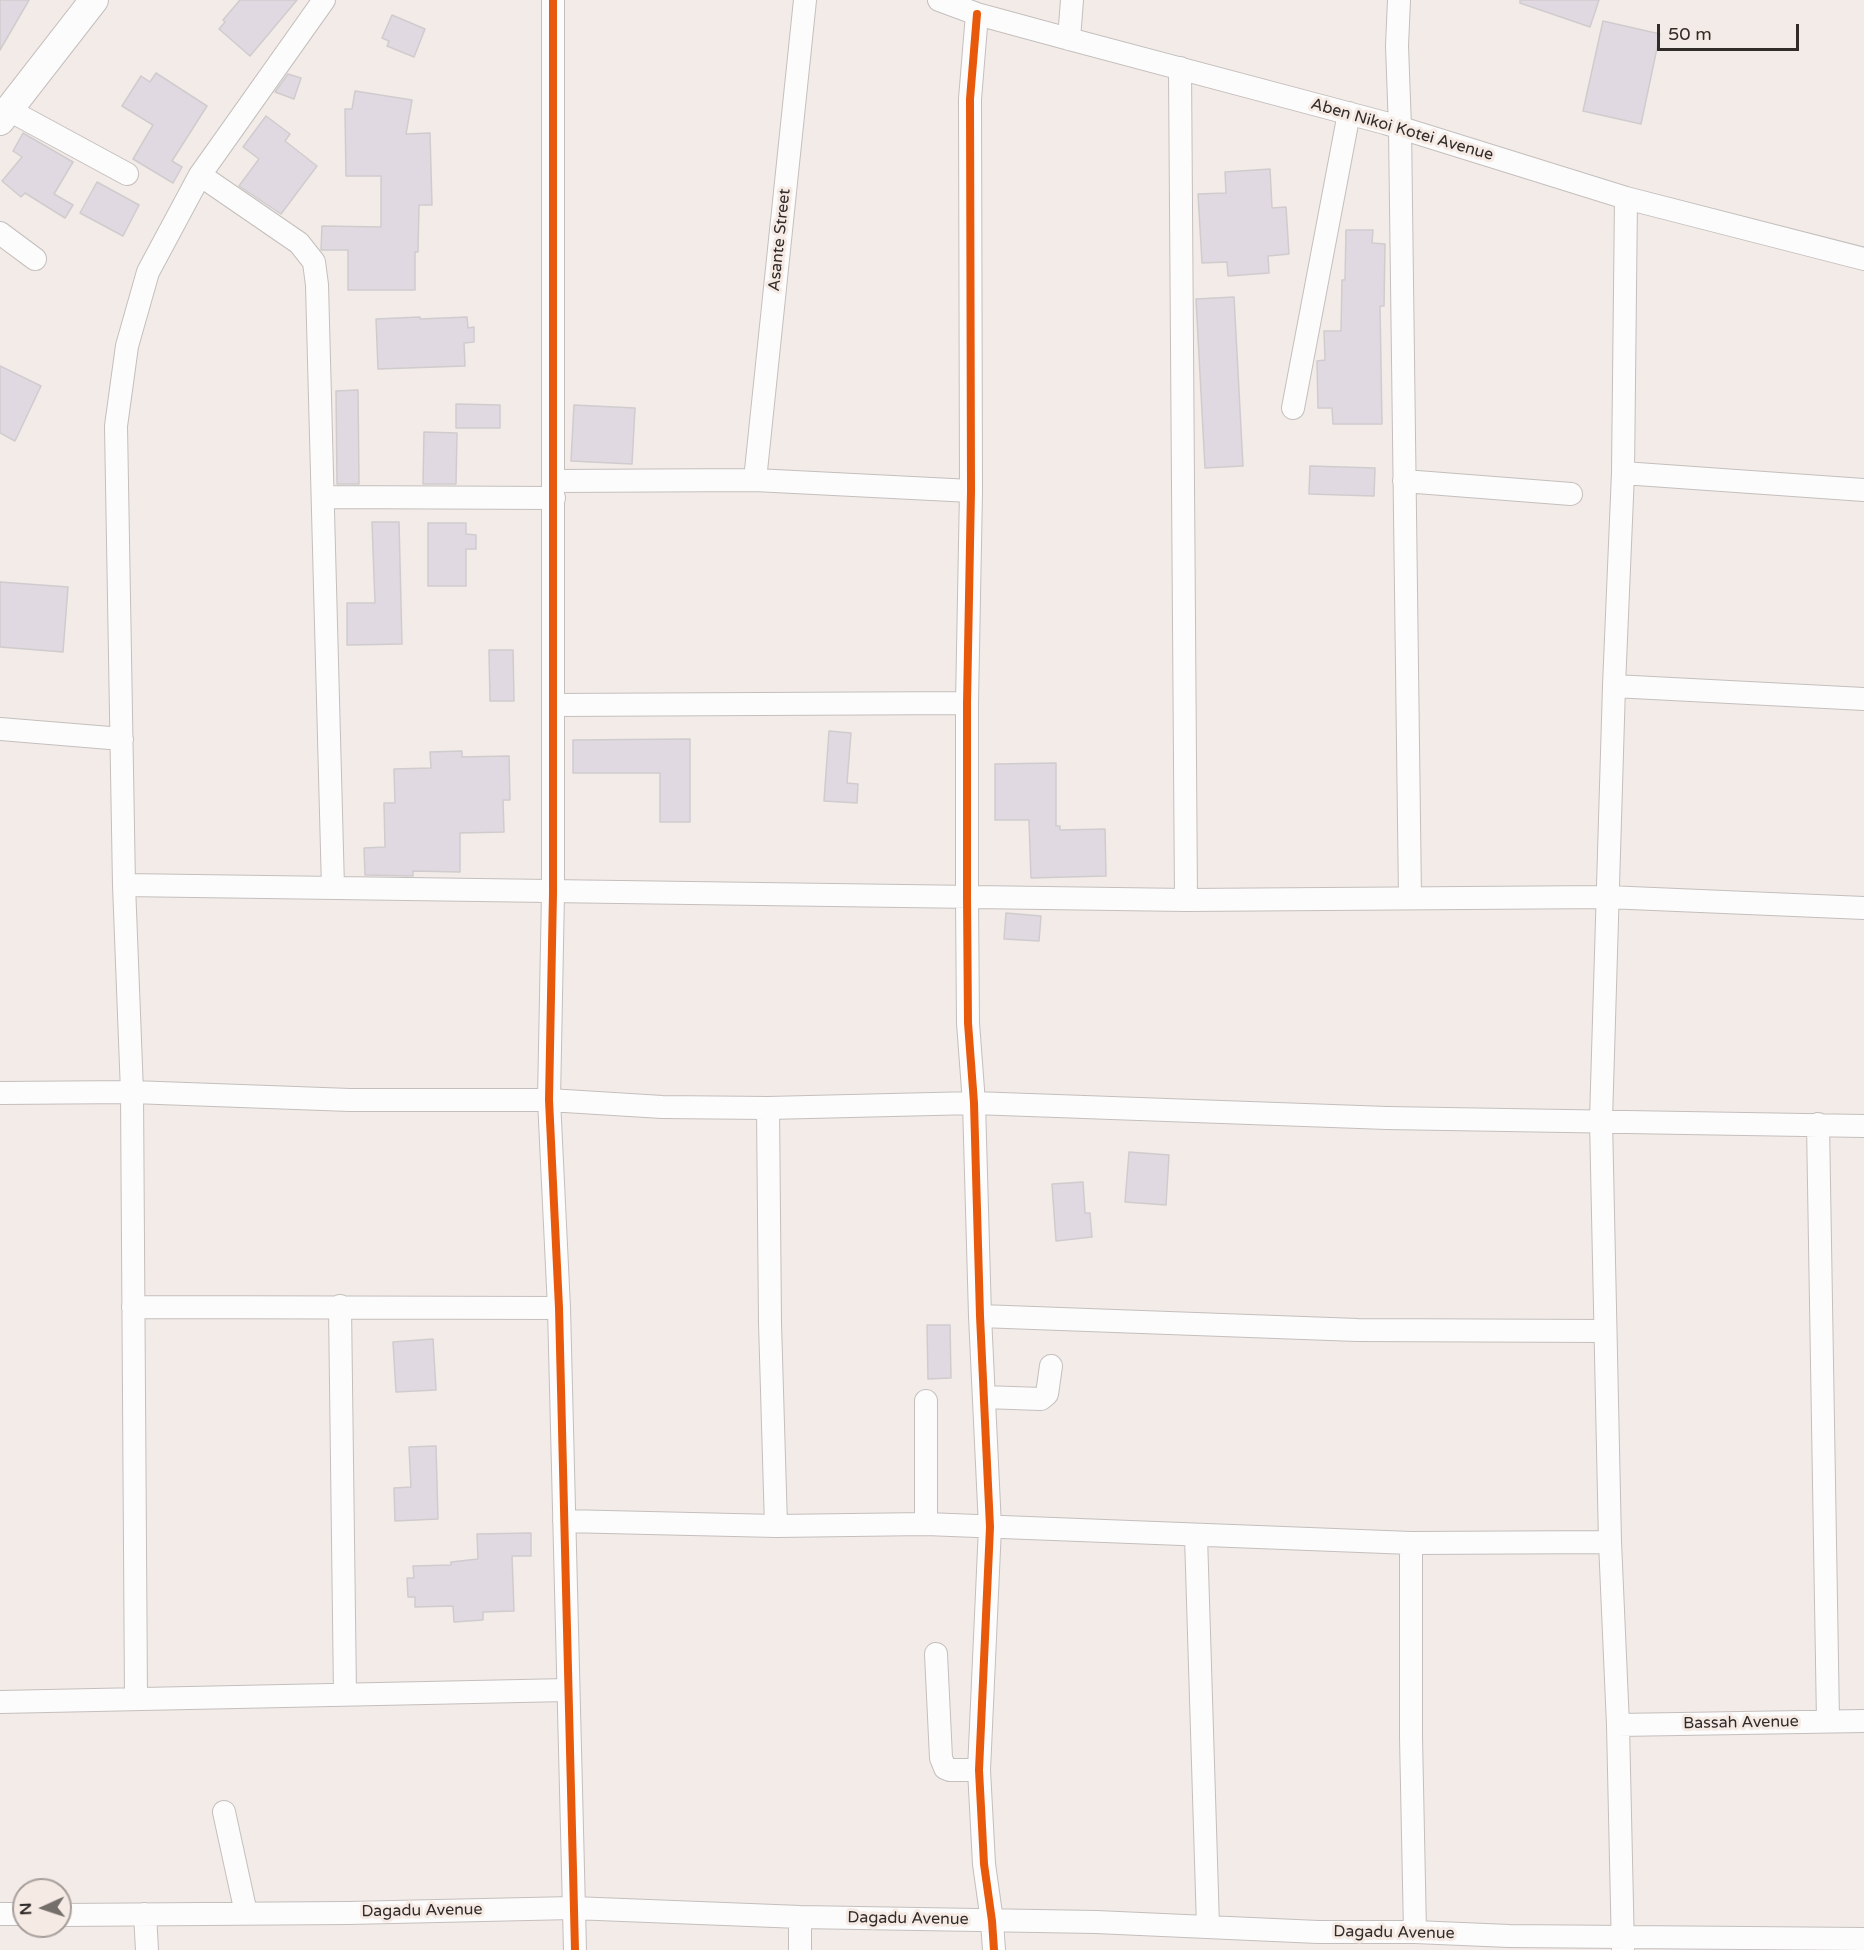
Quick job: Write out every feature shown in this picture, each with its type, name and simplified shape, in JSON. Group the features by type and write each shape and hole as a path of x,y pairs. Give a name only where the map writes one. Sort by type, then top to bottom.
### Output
{"main road":[{"path":"4,115 94,0"}],"street":[{"path":"136,1698 132,1092 124,885 116,426 126,357 148,272 200,175 324,0"},
{"path":"553,0 554,893 549,1100 559,1308 575,1950"},
{"name":"Asante Street","path":"755,480 806,0"},
{"name":"Aben Nikoi Kotei Avenue","path":"939,0 977,14 1349,113 1626,198 1864,259"},
{"path":"1069,39 1072,0"},
{"path":"1399,0 1397,46 1410,898"},
{"path":"977,14 970,99 971,491 967,703 967,898 969,1023 990,1527 979,1770 984,1864 994,1950"},
{"path":"1180,68 1185,900"},
{"path":"1293,408 1349,113"},
{"path":"4,115 128,174"},
{"path":"200,175 299,243 314,262 317,285 333,888"},
{"path":"1622,1943 1618,1725 1610,1542 1600,1120 1623,473 1626,198"},
{"path":"0,233 35,259"},
{"path":"1623,473 1864,490"},
{"path":"323,497 554,490 755,480 971,491"},
{"path":"1404,481 1571,494"},
{"path":"1614,686 1864,699"},
{"path":"553,705 967,703"},
{"path":"0,729 122,739"},
{"path":"124,885 554,893 1185,900 1607,897 1864,908"},
{"path":"0,1093 132,1092 350,1100 549,1100 662,1107 768,1108 974,1103 1375,1118 1864,1126"},
{"path":"768,1108 776,1526"},
{"path":"1818,1124 1828,1721"},
{"path":"133,1306 559,1308"},
{"path":"340,1306 345,1694"},
{"path":"980,1316 1357,1330 1604,1331"},
{"path":"984,1397 1041,1399 1047,1394 1051,1366"},
{"path":"926,1401 926,1524"},
{"path":"564,1521 776,1526 926,1524 1411,1543 1610,1542"},
{"path":"1196,1536 1208,1926"},
{"path":"1411,1543 1411,1737 1416,1932"},
{"path":"936,1654 941,1758 945,1768 951,1770 979,1770"},
{"path":"0,1702 568,1690"},
{"name":"Bassah Avenue","path":"1618,1725 1864,1721"},
{"path":"224,1812 246,1913"},
{"name":"Dagadu Avenue","path":"72,1915 573,1908 800,1917 1096,1922 1318,1932 1416,1932 1622,1943 1837,1944 1864,1939"},
{"path":"145,1914 147,1950"},
{"path":"800,1917 800,1950"}],"building":[{"path":"0,0 29,0 0,50"},
{"path":"240,0 297,0 250,56 219,29 225,22 223,20"},
{"path":"1520,0 1599,0 1590,27 1520,3"},
{"path":"392,15 425,29 414,57 387,46 389,41 382,38"},
{"path":"1603,21 1660,34 1641,124 1583,111"},
{"path":"156,73 207,106 172,161 182,167 173,183 133,159 153,125 122,106 141,76 150,82"},
{"path":"288,74 301,78 294,99 275,92"},
{"path":"355,91 412,100 406,134 430,133 432,205 419,205 415,290 348,290 348,250 321,250 322,226 381,227 381,176 346,176 345,109 352,109"},
{"path":"266,116 290,134 285,141 317,166 281,214 239,186 259,159 243,147"},
{"path":"23,133 73,162 54,194 73,205 65,218 25,193 21,197 2,181 22,157 13,151"},
{"path":"1270,169 1272,208 1286,207 1289,254 1268,256 1269,273 1228,276 1227,262 1202,263 1198,194 1226,193 1225,172"},
{"path":"97,182 139,205 123,236 80,213"},
{"path":"1346,230 1373,230 1372,243 1385,244 1384,306 1380,306 1382,424 1333,424 1332,408 1318,408 1317,361 1325,360 1324,331 1341,331"},
{"path":"1234,297 1243,466 1205,468 1196,299"},
{"path":"420,317 420,319 467,317 468,328 474,327 474,342 464,343 465,366 378,369 376,319"},
{"path":"0,366 41,386 15,441 0,433"},
{"path":"358,390 359,484 337,484 336,391"},
{"path":"456,404 500,405 500,428 456,428"},
{"path":"574,405 635,408 632,464 571,461"},
{"path":"424,432 457,433 456,484 423,484"},
{"path":"1310,466 1375,468 1374,496 1309,494"},
{"path":"372,522 399,522 402,644 347,645 347,603 375,603"},
{"path":"428,523 466,523 466,534 476,535 476,549 466,549 466,586 428,586"},
{"path":"0,582 68,587 63,652 0,647"},
{"path":"489,650 513,650 514,701 490,701"},
{"path":"829,731 851,733 847,783 858,784 857,803 824,801"},
{"path":"690,739 690,822 660,822 660,773 573,773 573,740"},
{"path":"462,751 462,757 509,756 510,800 503,800 504,832 460,833 460,872 413,871 413,876 365,875 364,848 385,847 384,803 395,803 394,769 431,768 430,752"},
{"path":"1056,763 1056,826 1060,826 1060,830 1105,829 1106,876 1031,878 1029,820 995,820 995,764"},
{"path":"1006,913 1041,916 1039,941 1004,939"},
{"path":"1129,1152 1169,1155 1166,1205 1125,1202"},
{"path":"1083,1182 1085,1213 1090,1213 1092,1237 1056,1241 1052,1184"},
{"path":"927,1325 950,1325 951,1378 928,1379"},
{"path":"433,1339 436,1390 396,1392 393,1342"},
{"path":"436,1446 438,1519 395,1521 394,1488 411,1487 409,1447"},
{"path":"531,1533 531,1556 512,1556 514,1611 483,1612 483,1620 454,1622 453,1606 415,1607 415,1597 408,1597 407,1578 414,1578 413,1566 451,1565 451,1562 478,1559 477,1534"}],"cycle path":[{"path":"553,0 553,893 549,1100 559,1308 575,1950"},
{"path":"977,14 970,99 971,491 967,703 968,1023 974,1103 980,1316 990,1527 979,1770 984,1864 994,1950"}]}
